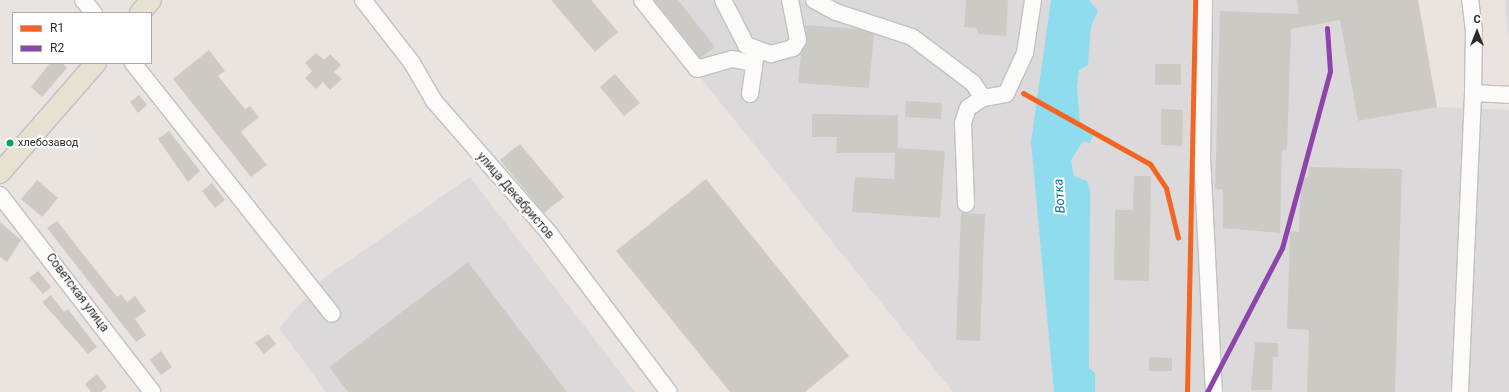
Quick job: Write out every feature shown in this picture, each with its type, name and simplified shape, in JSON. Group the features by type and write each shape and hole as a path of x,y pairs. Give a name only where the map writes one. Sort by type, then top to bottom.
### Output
{"main road":[{"path":"141,12 151,0"},
{"path":"0,173 95,64"}],"street":[{"path":"84,0 93,12"},
{"name":"улица Декабристов","path":"364,0 412,63 434,101 549,233 669,392"},
{"path":"642,0 697,69 732,59 772,54 793,48 798,40 797,24 790,0"},
{"path":"723,0 746,45 754,57 750,94"},
{"path":"814,0 836,12 912,37 973,83 983,98"},
{"path":"966,204 963,123 968,108 983,98 1006,94 1016,78 1025,52 1033,0"},
{"path":"1204,0 1202,156 1214,392"},
{"path":"1460,392 1473,93 1474,31 1470,0"},
{"path":"134,64 332,314"},
{"path":"1473,93 1509,95"},
{"name":"Советская улица","path":"0,195 152,392"}],"shaded area":[{"path":"638,0 1418,0 1437,107 1509,110 1509,392 953,392"},
{"path":"1505,0 1509,0 1509,41"},
{"path":"470,177 635,392 326,392 279,328 324,278"}],"water":[{"name":"Вотка","path":"1051,0 1089,0 1098,11 1091,26 1088,65 1079,70 1077,87 1080,124 1093,136 1090,143 1083,141 1071,160 1074,176 1087,181 1090,190 1089,368 1095,373 1095,392 1054,392 1031,142"}],"building":[{"path":"551,0 591,0 618,32 595,52"},
{"path":"654,0 678,0 715,47 700,58"},
{"path":"966,0 1008,0 1006,36 978,34 976,28 964,27"},
{"path":"1297,0 1418,0 1437,107 1358,121 1340,20 1291,29 1287,150 1282,150 1280,233 1223,228 1223,190 1215,189 1220,11 1299,14"},
{"path":"805,25 858,29 874,34 869,88 798,83 801,53 807,39"},
{"path":"209,50 225,71 218,76 245,109 250,106 259,117 241,132 267,165 251,177 173,79"},
{"path":"316,53 324,60 330,54 341,65 334,72 342,79 330,90 323,82 316,89 305,78 312,71 305,63"},
{"path":"49,64 63,64 67,68 42,97 31,87"},
{"path":"1155,64 1181,64 1181,85 1155,85"},
{"path":"615,74 640,103 624,116 600,87"},
{"path":"139,95 147,105 138,113 130,102"},
{"path":"906,101 942,103 941,119 905,117"},
{"path":"1161,109 1183,110 1182,146 1161,145"},
{"path":"812,114 898,115 898,148 945,151 940,218 852,212 855,177 894,179 895,153 836,153 837,137 812,137"},
{"path":"169,131 200,171 188,182 158,139"},
{"path":"520,144 564,197 544,213 500,160"},
{"path":"1309,167 1402,169 1395,392 1307,392 1309,330 1287,329 1290,231 1299,232 1301,178 1308,178"},
{"path":"1134,176 1151,176 1149,281 1114,280 1115,210 1133,210"},
{"path":"706,179 849,356 805,392 730,392 616,251"},
{"path":"37,180 58,198 42,217 21,199"},
{"path":"212,183 225,200 215,208 202,191"},
{"path":"961,213 985,214 980,341 956,340"},
{"path":"57,221 117,297 121,294 127,302 135,296 146,311 135,319 146,335 136,342 47,228"},
{"path":"0,222 21,240 7,262 0,257"},
{"path":"468,262 567,392 348,392 329,367"},
{"path":"38,271 51,287 43,294 29,278"},
{"path":"51,295 64,312 68,309 97,347 88,354 42,302"},
{"path":"268,334 276,344 264,354 255,343"},
{"path":"1255,342 1278,343 1278,357 1273,357 1272,390 1251,390"},
{"path":"161,351 172,367 161,375 150,360"},
{"path":"1149,357 1172,358 1172,371 1149,371"},
{"path":"97,374 107,387 101,392 91,392 85,384"}],"transit line":[{"name":"R1","path":"1187,392 1195,0"},
{"name":"R2","path":"1207,392 1282,248 1330,71 1327,28"},
{"name":"R1","path":"1023,93 1150,164 1166,188 1178,238"}],"place":[{"name":"хлебозавод","path":"10,143"}]}
